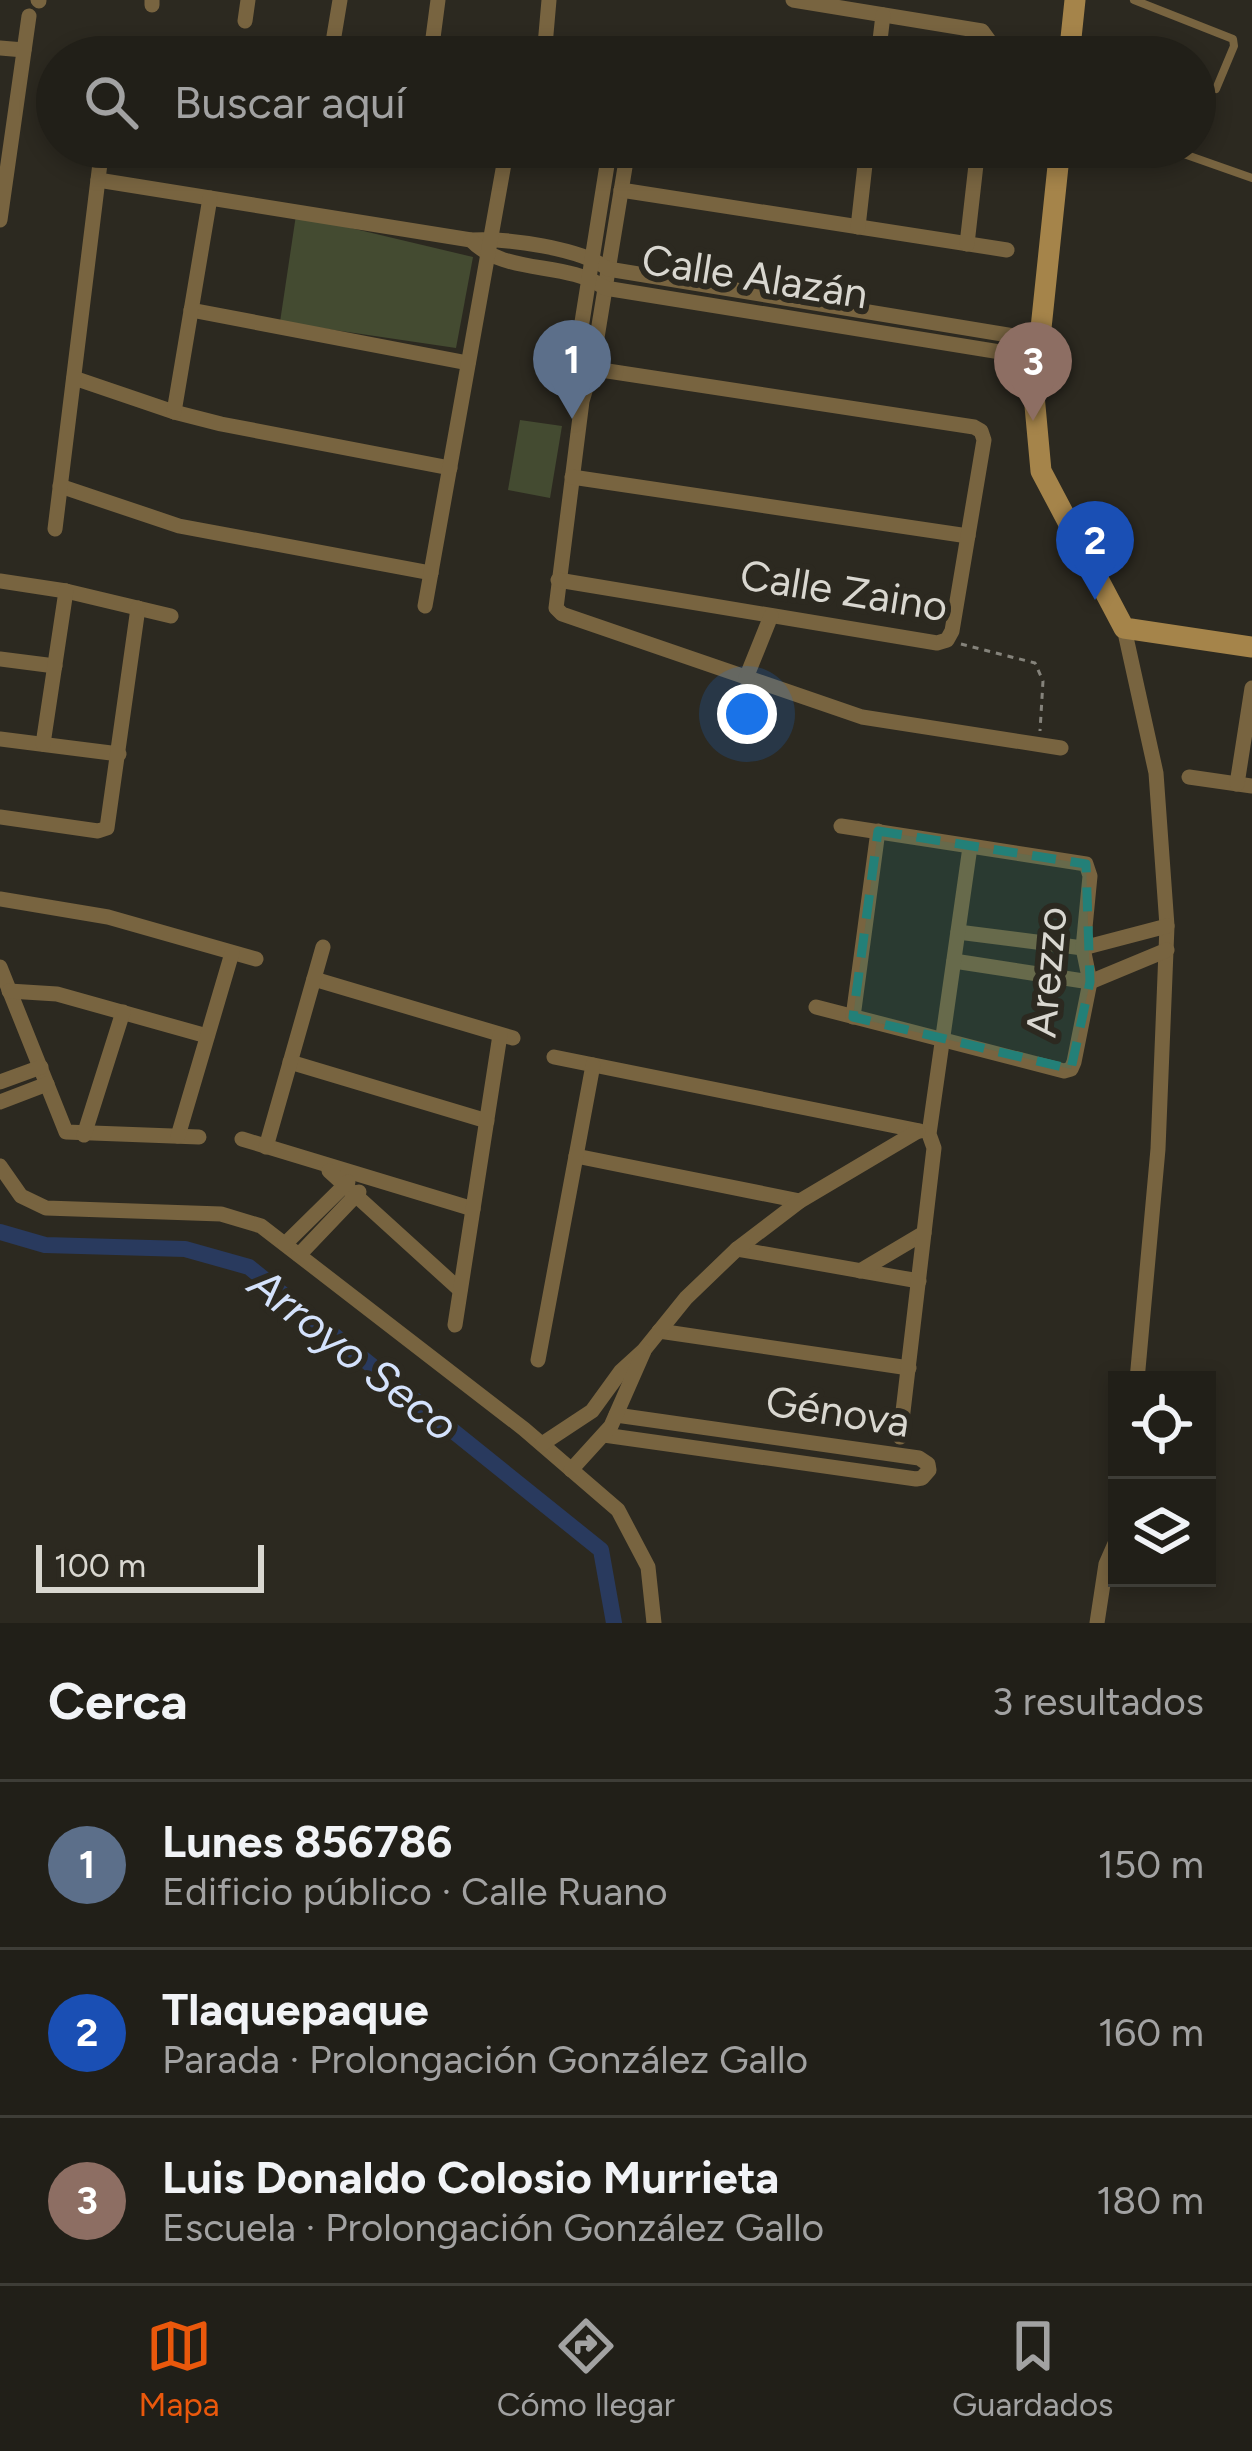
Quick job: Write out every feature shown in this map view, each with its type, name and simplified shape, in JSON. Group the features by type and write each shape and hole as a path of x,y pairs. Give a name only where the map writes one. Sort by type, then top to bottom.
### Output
{"street":[{"path":"245,21 248,0"},
{"path":"334,36 340,0"},
{"path":"433,36 438,0"},
{"path":"546,36 550,0"},
{"path":"794,0 988,36"},
{"path":"1071,36 1075,0"},
{"path":"0,220 6,132 35,6"},
{"path":"880,36 883,15"},
{"path":"0,48 24,50"},
{"path":"55,529 100,168"},
{"path":"425,606 503,168"},
{"path":"607,168 590,277 582,401 556,608 562,614 862,717 1061,748"},
{"path":"584,367 605,288 625,168"},
{"path":"858,227 865,168"},
{"path":"967,244 976,168"},
{"path":"1058,168 1034,395 1041,471 1124,628 1156,773 1167,926 1158,1149 1138,1371"},
{"name":"Calle Alazán","path":"98,180 471,240 490,239 593,258 608,269 1038,349"},
{"path":"621,190 1007,250"},
{"path":"174,412 210,198"},
{"path":"471,240 487,257"},
{"name":"Calle Alazán","path":"487,257 590,277 605,288 1038,349"},
{"path":"191,310 468,363"},
{"path":"584,367 981,431 984,440 947,640"},
{"path":"74,378 174,412 450,468"},
{"path":"572,477 968,536"},
{"path":"60,486 179,526 431,573"},
{"name":"Calle Zaino","path":"558,580 938,643 947,640"},
{"path":"0,581 171,616"},
{"path":"43,744 66,591"},
{"path":"0,817 98,831 107,828 138,608"},
{"path":"746,678 771,616"},
{"path":"1124,628 1252,647"},
{"path":"0,659 55,666"},
{"path":"1189,777 1245,785 1252,691"},
{"path":"0,739 119,754"},
{"name":"Arezzo","path":"815,1007 1057,1071 1071,1069 1090,982 1082,948 1090,876 1086,865 841,826"},
{"path":"853,1017 878,832"},
{"path":"542,1444 592,1411 621,1371 736,1249 800,1201 923,1132 942,1042 970,848"},
{"path":"0,899 108,917 256,959"},
{"path":"958,932 1082,948 1167,926"},
{"path":"266,1147 323,947"},
{"path":"954,961 1090,982 1167,950"},
{"path":"178,1136 232,952"},
{"path":"0,967 66,1132 199,1137"},
{"path":"314,979 507,1036 487,1121 455,1325"},
{"path":"9,991 56,994 207,1036"},
{"path":"85,1135 124,1012"},
{"path":"554,1057 923,1132 934,1148 900,1437"},
{"path":"290,1062 487,1121"},
{"path":"538,1360 593,1065"},
{"path":"0,1082 44,1076"},
{"path":"0,1102 44,1076"},
{"path":"242,1139 323,1165 356,1184 460,1290"},
{"path":"576,1156 800,1201"},
{"path":"0,1166 11,1186 32,1203 62,1211 221,1214 261,1226 542,1444 618,1510 648,1567 654,1623"},
{"path":"356,1184 473,1209"},
{"path":"292,1250 356,1184"},
{"path":"859,1271 924,1233"},
{"path":"736,1249 919,1281"},
{"path":"659,1331 908,1368"},
{"path":"571,1470 604,1435 644,1350"},
{"name":"Génova","path":"604,1435 922,1478 929,1470 924,1460 616,1414"},
{"path":"751,1455 754,1435"},
{"path":"886,1474 890,1454"},
{"path":"1097,1623 1108,1559"}],"lane":[{"path":"1134,0 1233,39 1216,89"},
{"path":"1216,165 1252,178"}],"path":[{"name":"Calle Zaino","path":"947,640 1035,663 1043,681 1039,744"}],"highlighted area":[{"path":"878,831 1086,864 1090,982 1071,1069 853,1017"}],"green space":[{"path":"296,215 473,257 456,348 280,322"},
{"path":"520,420 562,426 550,498 508,490"}],"waterway":[{"name":"Arroyo Seco","path":"0,1232 45,1245 185,1249 249,1267 601,1550 614,1623"}],"place":[{"name":"Lunes 856786","path":"572,419"},
{"name":"Luis Donaldo Colosio Murrieta","path":"1033,421"},
{"name":"Tlaquepaque","path":"1095,600"}]}
